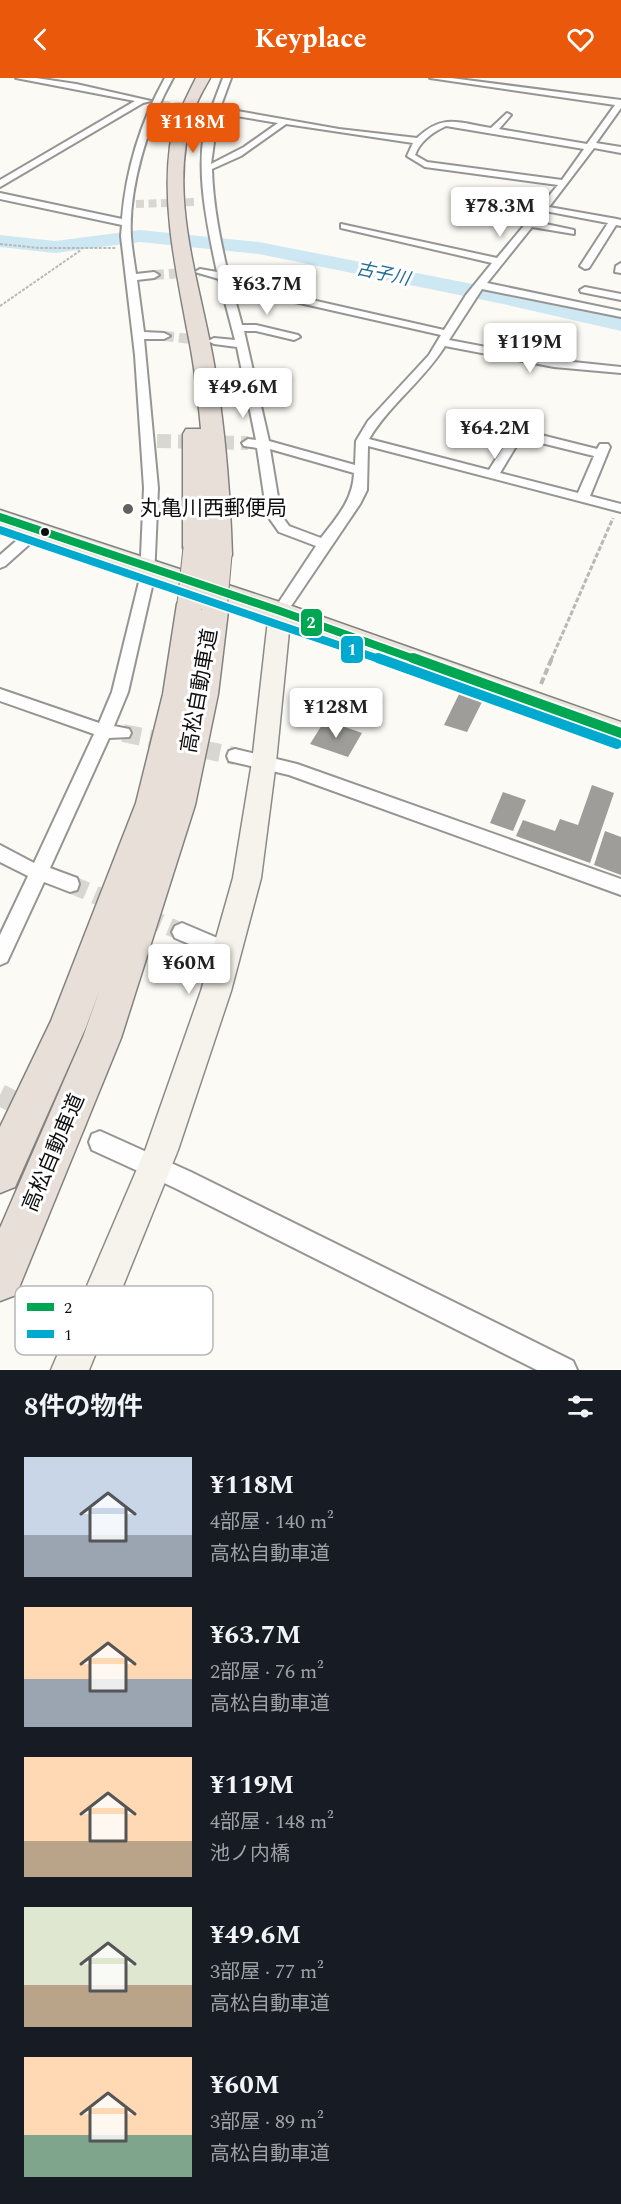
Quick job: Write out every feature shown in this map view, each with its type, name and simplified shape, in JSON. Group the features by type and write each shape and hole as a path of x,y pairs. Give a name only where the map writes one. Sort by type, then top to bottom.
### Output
{"highway":[{"name":"高松自動車道","path":"0,1279 102,1038 179,805 203,694 202,607 207,552 218,498 214,448 204,363 161,180 165,140 171,114 188,78"},
{"name":"高松自動車道","path":"173,238 179,140 185,115 203,78"},
{"name":"高松自動車道","path":"0,1172 67,1027 152,803 202,607"}],"main road":[{"path":"0,517 280,611 621,733"}],"street":[{"path":"20,78 76,86 159,104"},
{"path":"0,956 120,692 147,578 153,441 127,243 127,223 143,134 159,104 169,78"},
{"path":"227,78 208,108 207,168 215,241 255,394 274,515 284,529 324,544"},
{"path":"105,1286 155,1167 227,951 247,878 264,762 280,611 353,504 360,490 362,441 374,421 433,357 470,297 564,183 621,103 434,78"},
{"path":"0,184 141,100"},
{"path":"208,108 284,122 419,141"},
{"path":"493,131 507,115"},
{"path":"207,168 222,164 256,144 284,122"},
{"path":"564,183 425,164 411,156 411,152 419,141 445,123 621,150"},
{"path":"0,196 127,223"},
{"path":"0,208 14,199"},
{"path":"197,202 209,201"},
{"path":"542,208 617,222 585,266"},
{"path":"530,224 571,232"},
{"path":"344,226 499,262"},
{"path":"201,272 273,286 271,290 277,295 446,338 510,357 591,369 621,370"},
{"path":"132,277 154,276"},
{"path":"479,286 621,314"},
{"path":"585,290 621,297"},
{"path":"599,310 609,294"},
{"path":"237,328 255,328 294,337"},
{"path":"139,335 164,336"},
{"path":"214,341 242,344"},
{"path":"492,475 521,428 603,451 582,498"},
{"path":"362,441 620,508"},
{"path":"248,443 278,447 360,471"},
{"path":"0,563 37,530"},
{"path":"0,695 104,731 123,733"},
{"path":"235,756 291,769 621,887"},
{"path":"0,853 70,884"},
{"path":"182,932 227,951"},
{"path":"100,1143 155,1167 564,1370"},
{"path":"70,1370 76,1355"}],"path":[{"path":"0,244 82,249 127,243"},
{"path":"0,306 37,278 82,249"},
{"path":"533,702 620,508"}],"building":[{"path":"461,690 484,698 467,732 444,725"},
{"path":"325,720 362,733 348,757 310,744"},
{"path":"592,785 614,793 590,863 516,836 523,820 555,831 560,819 578,825"},
{"path":"503,792 526,800 513,831 490,823"},
{"path":"605,831 621,837 621,875 594,865"}],"waterway":[{"name":"古子川","path":"0,241 55,247 140,236 259,248 503,297 621,324"}],"tunnel":[{"path":"162,105 204,108"},
{"path":"136,204 197,202"},
{"path":"154,275 200,272"},
{"path":"164,336 210,341"},
{"path":"157,441 248,443"},
{"path":"123,733 235,756"},
{"path":"70,884 182,932"},
{"path":"0,1095 31,1110"},
{"path":"63,1125 100,1142"}],"transit line":[{"name":"2","path":"0,517 280,611 621,733"},
{"name":"1","path":"0,530 276,622 617,744"}],"place":[{"name":"丸亀川西郵便局","path":"128,509"}]}
